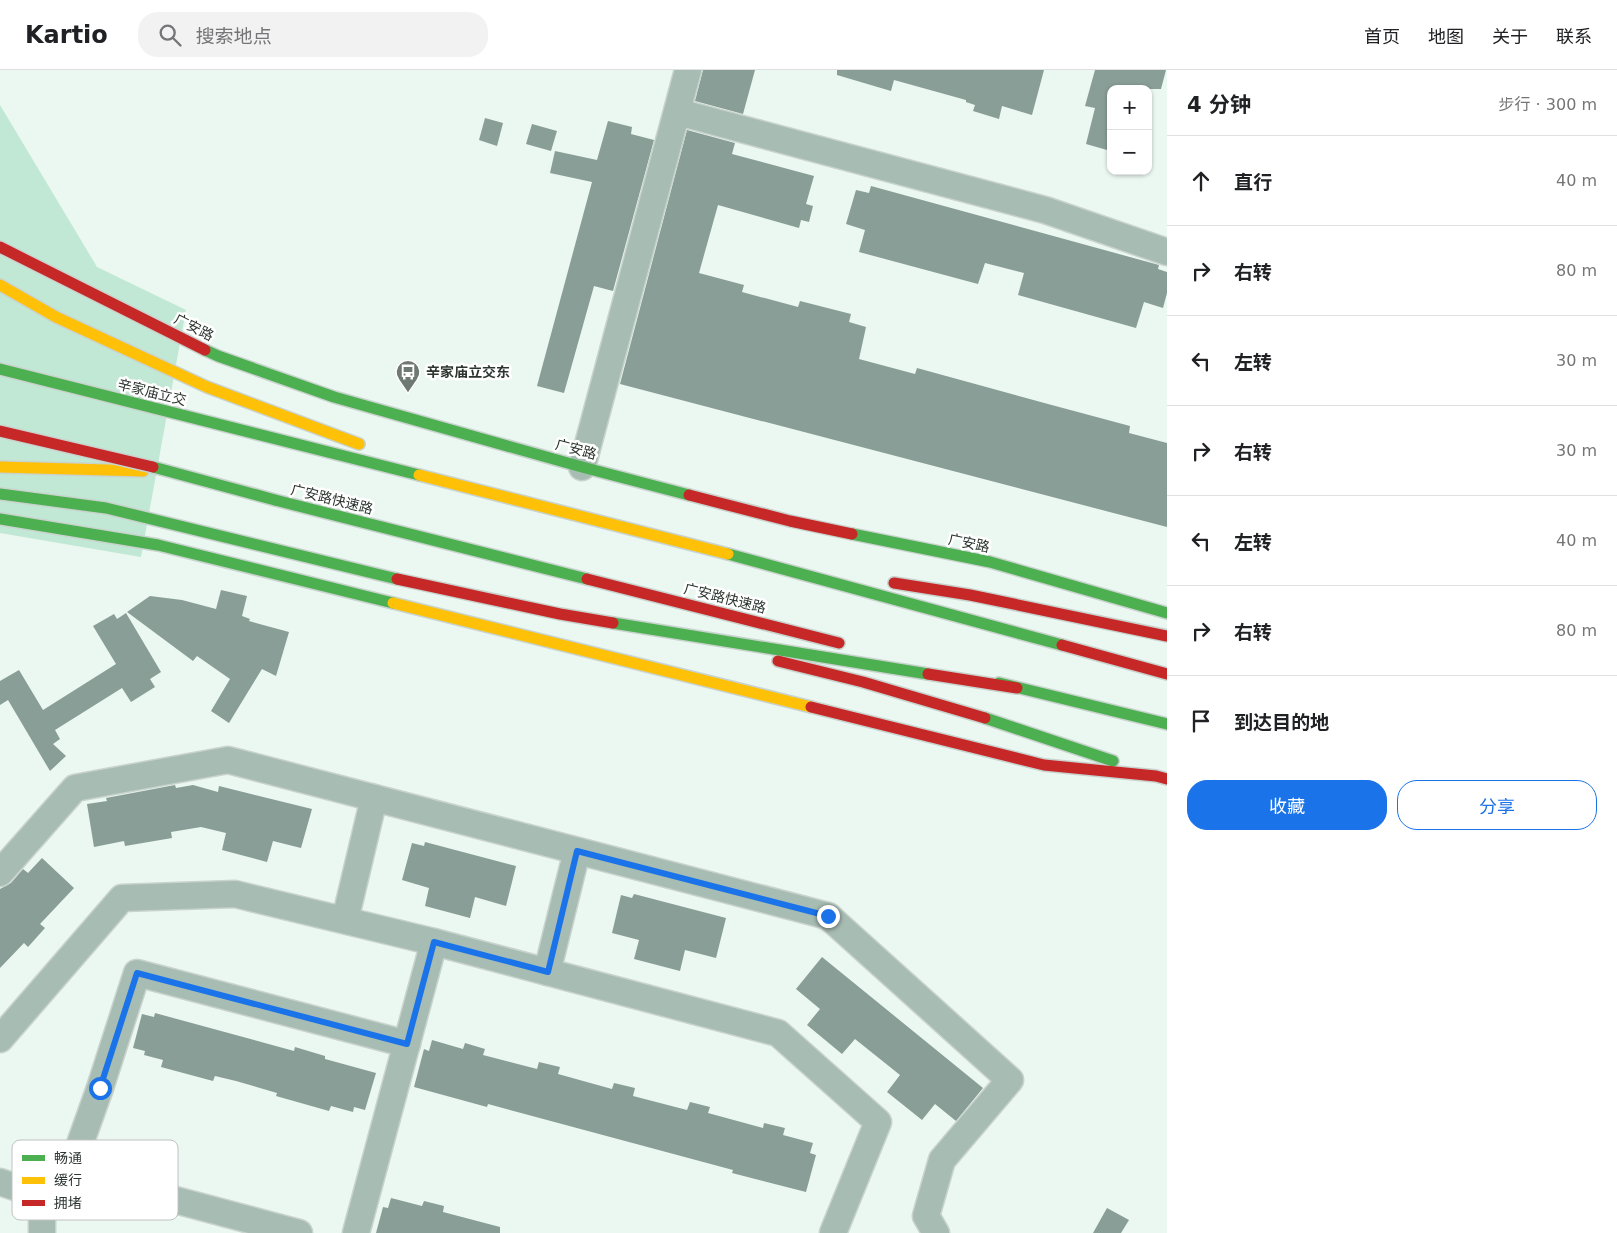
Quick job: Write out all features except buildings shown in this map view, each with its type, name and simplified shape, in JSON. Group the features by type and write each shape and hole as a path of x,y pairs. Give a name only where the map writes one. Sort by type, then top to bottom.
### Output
{"main road":[{"name":"广安路","path":"0,247 218,356 334,397 582,467 790,521 990,562 1167,613"},
{"path":"0,285 56,317 207,387 370,449"},
{"path":"0,358 88,391"},
{"name":"辛家庙立交","path":"0,369 488,493"},
{"path":"0,431 175,472"},
{"path":"389,456 488,493 756,561 1167,674"},
{"path":"0,467 175,472"},
{"name":"广安路快速路","path":"175,472 275,500 854,646"},
{"path":"0,494 106,508 408,582 822,671 959,708 1162,777"},
{"path":"0,519 158,544 1044,765 1162,777"},
{"path":"756,561 863,578"},
{"path":"882,581 970,595 1167,636"},
{"path":"560,614 1018,688"},
{"path":"892,656 1167,724"}],"street":[{"path":"582,467 688,70"},
{"path":"678,112 1045,210 1167,252"},
{"path":"0,873 75,788 228,760 828,916 1010,1080 942,1160 926,1216 936,1233"},
{"path":"345,920 374,798"},
{"path":"548,972 577,851"},
{"path":"0,1038 122,898 235,894 434,942 778,1033 878,1122 833,1233"},
{"path":"356,1233 434,942"},
{"path":"81,1140 137,973 407,1044"},
{"path":"0,1182 12,1186"},
{"path":"178,1201 299,1233"},
{"path":"42,1220 42,1233"}],"green space":[{"path":"0,105 97,267 186,310 141,557 0,533"}],"traffic: fast":[{"path":"205,350 334,397 689,495"},
{"path":"0,369 419,475"},
{"path":"153,467 275,500"},
{"path":"0,494 106,508 397,579"},
{"path":"275,500 587,579"},
{"path":"0,519 158,545 393,603"},
{"path":"852,534 990,562 1167,613"},
{"path":"728,554 1062,645"},
{"path":"613,623 928,674"},
{"path":"999,683 1167,724"},
{"path":"985,718 1113,761"}],"traffic: slow":[{"path":"0,285 56,317 207,387 359,444"},
{"path":"0,467 143,471"},
{"path":"419,475 728,554"},
{"path":"393,603 811,707"}],"traffic: jam":[{"path":"0,247 205,350"},
{"path":"0,431 153,467"},
{"path":"689,495 790,521 852,534"},
{"path":"397,579 560,614 613,623"},
{"path":"587,579 839,643"},
{"path":"894,583 970,595 1167,636"},
{"path":"1062,645 1167,674"},
{"path":"778,661 863,682 985,718"},
{"path":"928,674 1017,688"},
{"path":"811,707 1044,765 1156,776 1167,779"}],"place":[{"name":"辛家庙立交东","path":"408,393"}],"route":[{"path":"100,1088 137,973 407,1044 434,942 548,972 577,851 828,916"}]}
